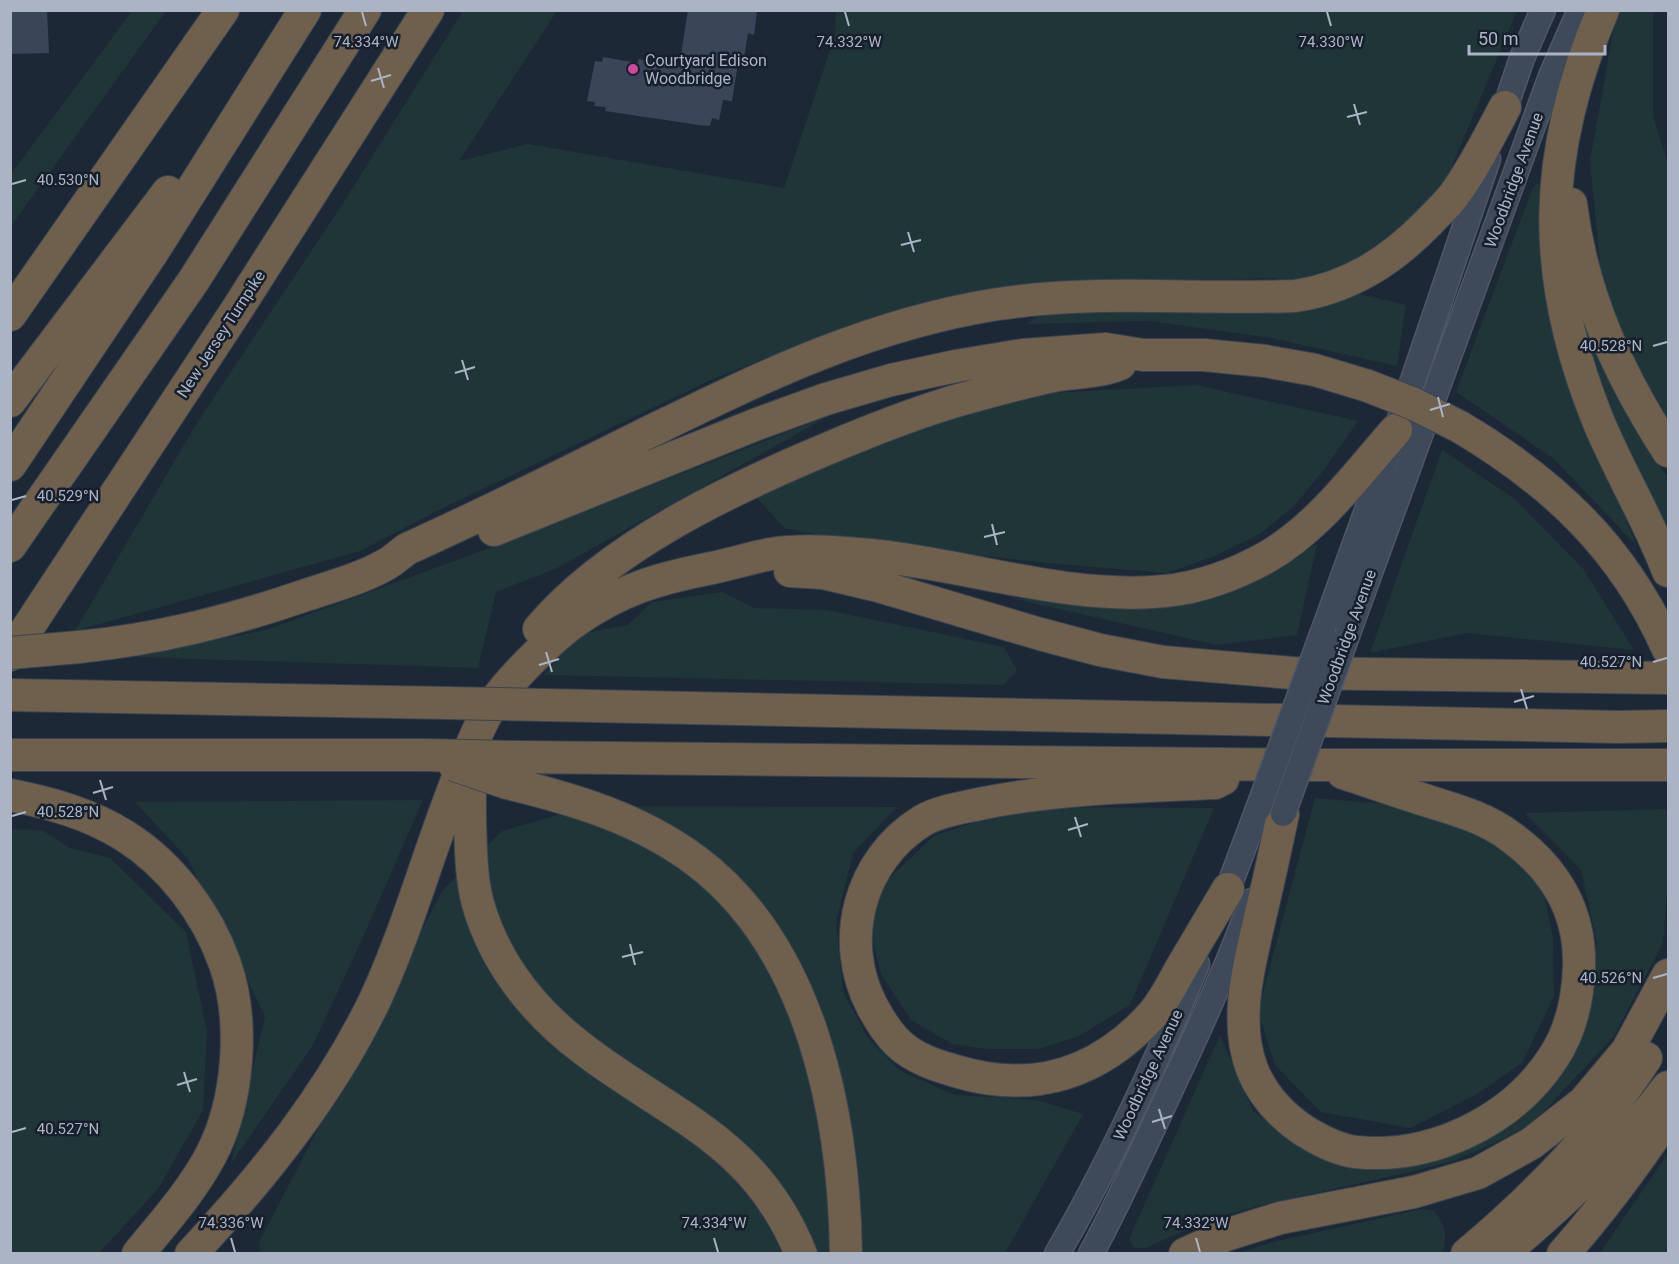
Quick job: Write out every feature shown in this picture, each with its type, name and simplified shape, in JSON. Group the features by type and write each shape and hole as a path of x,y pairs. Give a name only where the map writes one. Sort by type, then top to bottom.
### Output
{"highway":[{"path":"10,315 223,10"},
{"path":"10,401 159,204 298,10"},
{"path":"10,465 154,250 305,10"},
{"path":"10,546 194,280 366,10"},
{"name":"New Jersey Turnpike","path":"10,654 236,311 428,10"},
{"path":"1603,10 1589,44 1570,107 1561,147 1554,221 1557,263 1571,342 1583,381 1598,420 1641,508 1668,571"},
{"path":"385,565 407,549 739,388 836,346 886,330 953,313 1048,298 1104,295 1295,296 1313,294 1351,282 1383,263 1414,237 1453,197 1476,163 1505,107"},
{"path":"1570,107 1569,185 1580,257 1591,296 1622,374 1668,452"},
{"path":"10,654 132,642 249,615 385,565 411,563 757,424 826,399 891,380 1023,355 1106,349 1143,355 1204,355 1265,361 1315,370 1368,386 1414,404 1460,427 1502,452 1545,485 1581,519 1641,595 1666,643"},
{"path":"505,689 514,658 544,623 581,587 619,557 705,506 804,458 916,414 1012,385 1058,375 1109,368 1143,355"},
{"path":"191,1254 226,1216 314,1107 375,1000 401,937 451,795 487,712 505,689 554,638 575,621 604,602 638,586 674,575 773,554 872,555 1094,590 1135,593 1170,591 1234,572 1267,557 1297,536 1324,513 1396,430"},
{"path":"708,569 773,569 823,573 878,586 1100,650 1163,662 1303,674 1668,678"},
{"path":"10,695 1668,726"},
{"path":"476,736 470,774 472,870 478,903 489,936 504,965 526,996 549,1021 583,1050 703,1129 732,1152 757,1178 776,1204 801,1254"},
{"path":"10,755 425,755 511,770 1255,764 1668,765"},
{"path":"1228,889 1152,1015 1120,1045 1090,1064 1054,1078 1016,1082 974,1077 937,1066 904,1049 880,1022 865,993 856,958 855,926 864,890 879,862 899,839 924,820 953,810 1024,796 1215,783 1255,764"},
{"path":"1271,812 1244,1001 1244,1036 1252,1069 1269,1099 1292,1122 1321,1142 1354,1152 1390,1153 1428,1146 1464,1133 1498,1114 1529,1087 1553,1058 1570,1024 1579,988 1580,952 1573,915 1558,884 1538,859 1510,836 1482,819 1320,765"},
{"path":"511,770 589,806 626,819 696,860 718,879 751,914 775,948 794,983 808,1022 834,1121 841,1167 846,1254"},
{"path":"10,795 33,799 76,812 98,821 127,838 167,871 183,889 206,923 225,964 233,999 236,1037 235,1076 226,1115 211,1154 182,1201 138,1254"},
{"path":"1185,1254 1226,1235 1280,1218 1414,1192 1478,1173 1533,1143 1584,1102 1627,1050 1668,975"},
{"path":"1467,1254 1557,1171 1601,1120 1645,1060 1668,1009"},
{"path":"1502,1254 1607,1156 1668,1086"},
{"path":"1563,1254 1597,1214 1668,1116"}],"main road":[{"name":"Woodbridge Avenue","path":"1091,1254 1141,1155 1240,933 1271,812 1323,632 1396,430 1522,58 1543,10"},
{"name":"Woodbridge Avenue","path":"1057,1254 1116,1144 1163,1044 1228,889 1271,812 1348,633 1551,76 1580,10"}],"green space":[{"path":"132,11 166,11 11,226 11,174"},
{"path":"463,11 557,11 459,161 528,144 784,188 835,35 836,11 1517,11 1443,188 1382,248 1335,276 1295,282 1276,278 1015,287 853,324 713,379 441,509 360,551 75,631 195,426 340,208"},
{"path":"1619,11 1653,11 1653,116 1668,164 1668,423 1631,359 1601,274 1590,161 1613,32"},
{"path":"1539,182 1541,248 1558,339 1636,545 1554,459 1456,392 1533,187"},
{"path":"1359,294 1406,305 1397,366 1271,338 1150,321 1026,324 1054,305 1274,308"},
{"path":"1590,343 1668,477 1668,531 1589,373"},
{"path":"1196,385 1358,421 1323,471 1294,506 1260,534 1215,556 1167,573 1047,563 855,542 784,528 752,492 1014,395"},
{"path":"831,415 557,568 496,592 478,668 135,657 269,629 514,539"},
{"path":"1442,450 1515,499 1584,570 1634,650 1467,633 1370,653"},
{"path":"1317,544 1297,635 1217,645 1010,598 1061,600 1243,582"},
{"path":"723,592 754,608 827,610 1004,647 1017,670 1004,685 544,675 578,634 628,625 652,602"},
{"path":"1315,798 1419,807 1497,837 1540,874 1553,938 1554,996 1522,1063 1477,1094 1410,1128 1321,1112 1275,1065 1258,1011"},
{"path":"423,800 313,1045 231,1164 265,1016 188,859 135,802"},
{"path":"589,806 897,807 853,853 836,923 843,992 868,1038 899,1070 954,1095 1037,1100 1083,1114 1005,1253 260,1254 259,1242 442,891 502,831"},
{"path":"1019,807 1214,808 1130,1005 1079,1036 1039,1049 987,1049 952,1044 911,1020 881,974 870,931 883,884 934,836"},
{"path":"1668,809 1668,882 1663,943 1614,1036 1534,1122 1499,1141 1453,1161 1266,1204 1212,1219 1145,1248 1134,1248 1129,1240 1133,1230 1220,1035 1253,1111 1304,1147 1417,1159 1577,1043 1597,943 1581,870 1525,813"},
{"path":"11,829 42,830 70,848 110,858 186,932 207,1032 203,1110 158,1189 99,1253 11,1253"},
{"path":"1668,1153 1668,1253 1599,1253 1602,1250"},
{"path":"1422,1209 1434,1211 1441,1222 1445,1236 1443,1253 1239,1253 1273,1242"}],"building":[{"path":"10,10 47,10 49,53 10,54"},
{"name":"Courtyard Edison Woodbridge","path":"688,10 757,10 754,35 748,33 744,58 739,57 732,101 723,100 719,120 712,118 710,126 699,125 605,111 606,107 594,106 595,102 587,101 595,61 602,62 603,57 638,63 638,59 679,67"}],"place":[{"name":"Courtyard Edison Woodbridge","path":"633,69"}]}
